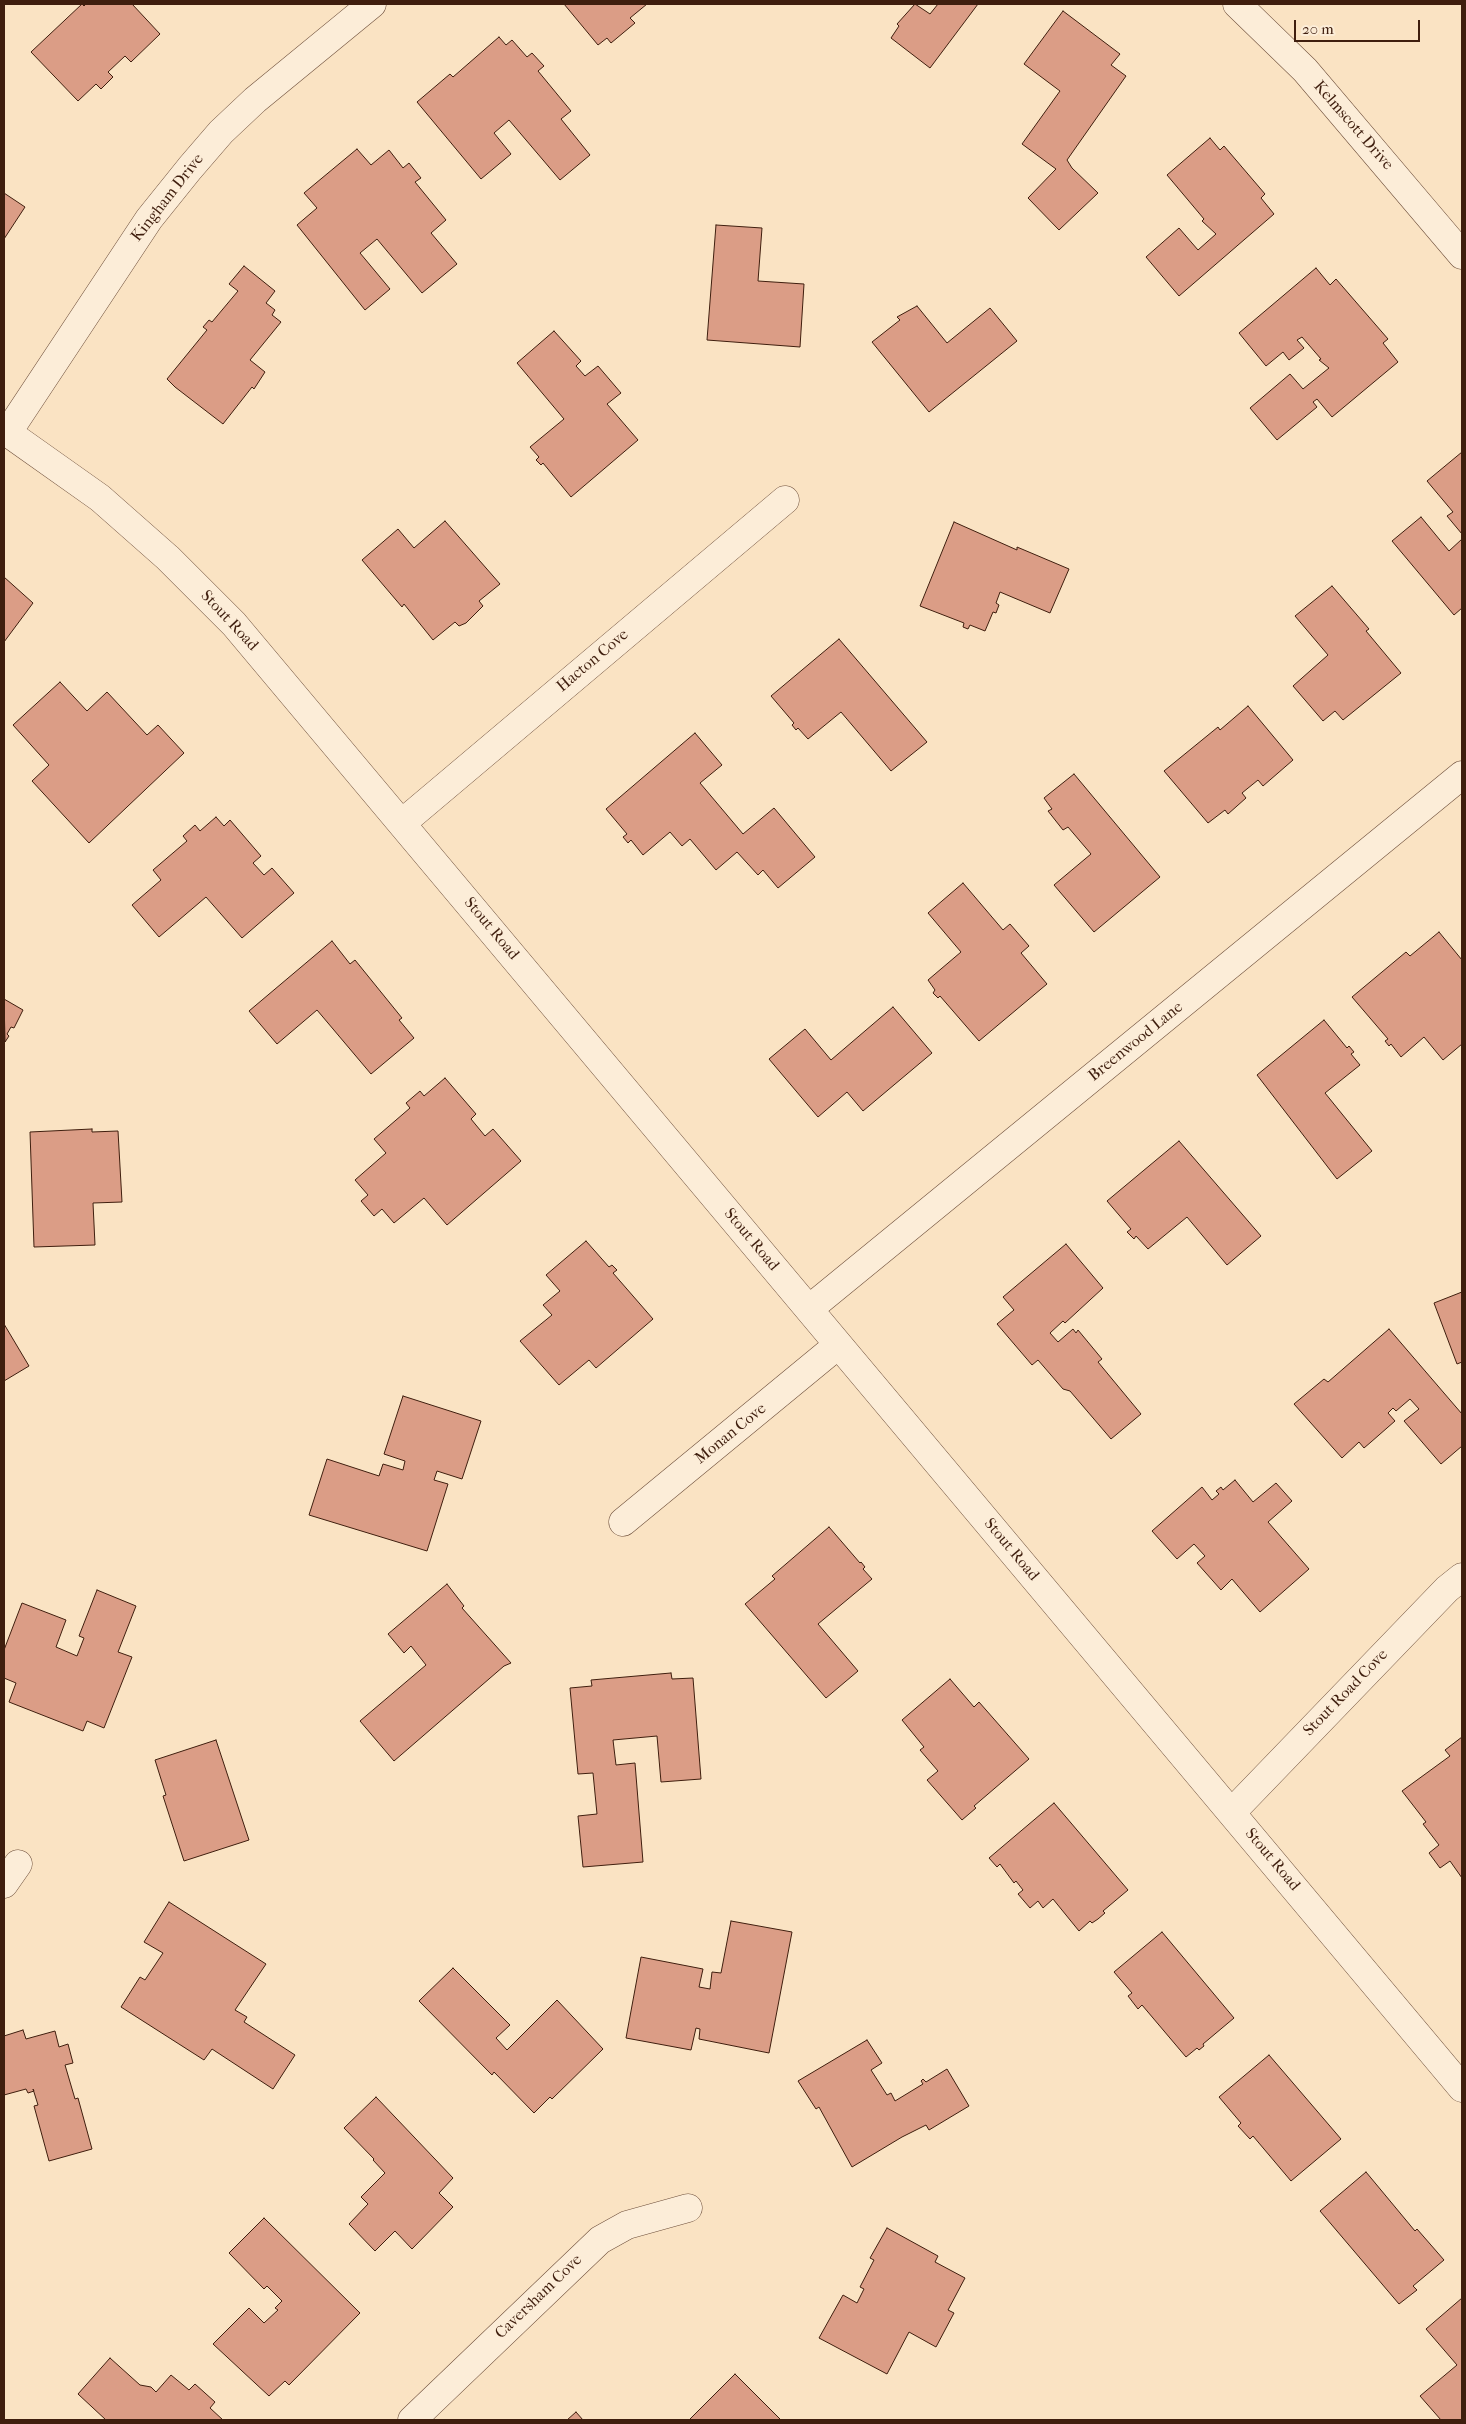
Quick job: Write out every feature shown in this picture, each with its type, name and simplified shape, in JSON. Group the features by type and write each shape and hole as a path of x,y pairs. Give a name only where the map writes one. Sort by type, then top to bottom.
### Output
{"street":[{"name":"Kingham Drive","path":"6,431 149,219 190,168 221,132 255,100 372,4"},
{"name":"Kelmscott Drive","path":"1237,4 1305,70 1462,255"},
{"name":"Stout Road","path":"6,431 100,498 168,558 234,624 1462,2088"},
{"name":"Hacton Cove","path":"402,823 785,500"},
{"name":"Breenwood Lane","path":"809,1309 1462,775"},
{"name":"Monan Cove","path":"623,1522 838,1346"},
{"name":"Stout Road Cove","path":"1232,1812 1447,1589 1462,1577"},
{"name":"Caversham Cove","path":"412,2420 600,2240 628,2225 688,2208"}],"building":[{"path":"82,4 84,6 86,4 132,4 160,34 131,62 125,56 108,72 113,77 101,89 96,84 78,101 31,52"},
{"path":"564,4 647,4 630,18 635,23 611,43 607,38 598,45"},
{"path":"915,4 930,14 938,4 978,4 930,68 891,38 899,26 897,24"},
{"path":"1063,11 1120,54 1111,65 1126,76 1067,160 1072,168 1098,193 1059,230 1028,198 1056,169 1022,144 1060,91 1024,64"},
{"path":"499,37 506,45 512,40 527,57 532,53 544,66 538,71 571,111 561,119 590,155 560,180 509,120 494,133 511,154 481,179 417,102 450,74 453,77"},
{"path":"1210,138 1220,150 1224,146 1265,194 1261,198 1274,214 1179,296 1146,257 1179,228 1198,250 1216,234 1202,221 1204,219 1167,175"},
{"path":"357,149 371,165 389,150 403,168 409,163 421,178 415,182 446,220 431,233 457,264 422,293 377,239 360,253 390,289 365,310 297,225 317,208 304,193"},
{"path":"4,193 25,207 4,239"},
{"path":"716,225 762,228 758,281 804,284 800,347 707,340"},
{"path":"244,266 275,291 266,303 275,310 272,315 281,322 250,360 265,372 254,389 252,387 223,424 167,379 207,330 203,327 209,320 212,322 238,291 229,284"},
{"path":"1316,268 1330,285 1336,279 1388,339 1383,343 1398,362 1332,417 1317,399 1313,402 1317,407 1277,440 1250,408 1290,374 1303,389 1329,368 1319,360 1321,359 1302,337 1297,340 1304,348 1289,360 1283,352 1266,366 1239,333"},
{"path":"917,306 947,343 990,308 1017,341 929,412 872,342 900,320 897,317"},
{"path":"554,331 581,361 576,366 585,376 598,366 621,393 607,404 638,440 571,497 543,463 541,465 536,460 539,457 530,447 564,419 517,363"},
{"path":"1462,452 1462,534 1447,516 1453,512 1427,481"},
{"path":"1421,517 1449,551 1462,539 1462,608 1454,615 1392,541"},
{"path":"445,521 500,584 479,601 483,606 466,623 459,626 455,622 433,640 404,604 402,607 362,560 398,529 414,548"},
{"path":"954,522 1017,550 1017,547 1069,569 1050,613 1000,592 996,603 999,605 996,613 993,612 985,631 970,625 968,629 963,627 964,623 920,606"},
{"path":"4,577 33,603 4,642"},
{"path":"1332,586 1369,629 1366,631 1401,673 1343,720 1335,711 1323,721 1293,686 1328,655 1295,616"},
{"path":"839,639 927,742 891,771 841,712 808,739 798,728 796,730 792,725 794,723 771,696"},
{"path":"60,682 87,711 107,692 147,735 158,725 184,753 89,843 32,781 49,765 13,725"},
{"path":"1248,706 1293,760 1263,786 1258,780 1242,793 1246,798 1228,814 1225,810 1208,823 1164,771 1218,727 1220,730"},
{"path":"695,733 722,765 700,783 743,834 774,808 815,857 778,888 763,870 758,875 737,852 716,870 690,839 682,846 670,832 643,855 631,840 628,843 623,837 627,834 606,809"},
{"path":"1074,774 1160,877 1094,932 1054,885 1091,854 1068,827 1063,830 1048,811 1052,809 1044,798"},
{"path":"216,817 224,826 230,820 261,856 253,863 264,875 272,868 294,893 242,938 206,897 159,937 132,905 161,880 153,870 187,841 183,836 195,825 200,831"},
{"path":"963,883 1003,930 1010,924 1029,946 1021,953 1047,984 979,1041 940,996 938,998 933,993 935,990 928,980 961,952 928,913"},
{"path":"1439,932 1462,960 1462,1044 1443,1060 1424,1037 1401,1057 1391,1044 1389,1046 1385,1041 1388,1039 1352,997 1406,952 1410,956"},
{"path":"332,941 350,964 355,960 402,1018 399,1020 414,1038 371,1074 317,1010 277,1044 249,1011"},
{"path":"4,999 23,1010 14,1028 11,1027 7,1034 9,1036 5,1042"},
{"path":"893,1007 932,1053 863,1111 847,1092 818,1117 769,1059 805,1029 831,1060"},
{"path":"1324,1020 1347,1048 1349,1046 1354,1052 1351,1054 1360,1065 1325,1093 1372,1151 1337,1179 1257,1075"},
{"path":"445,1078 476,1114 471,1119 485,1136 493,1129 521,1161 447,1225 424,1198 394,1223 382,1209 374,1216 361,1201 368,1195 355,1180 386,1153 374,1139 410,1108 406,1103 420,1091 424,1096"},
{"path":"92,1129 92,1132 118,1131 122,1202 93,1203 95,1245 34,1247 30,1132"},
{"path":"1179,1141 1261,1236 1227,1265 1187,1217 1148,1249 1136,1236 1134,1239 1127,1232 1131,1229 1107,1201"},
{"path":"586,1241 609,1267 612,1265 617,1270 613,1273 653,1319 596,1368 589,1360 559,1385 520,1341 552,1315 543,1305 560,1291 546,1275"},
{"path":"1066,1244 1103,1288 1065,1323 1063,1321 1050,1333 1058,1342 1073,1329 1076,1333 1078,1330 1102,1359 1098,1362 1141,1414 1111,1439 1070,1391 1063,1389 1038,1360 1032,1365 997,1324 1014,1310 1003,1297"},
{"path":"1462,1292 1462,1362 1457,1364 1434,1303"},
{"path":"4,1324 29,1366 4,1381"},
{"path":"1389,1329 1462,1414 1462,1446 1441,1464 1404,1421 1419,1409 1410,1399 1396,1411 1393,1408 1388,1413 1395,1421 1371,1442 1364,1448 1359,1442 1342,1458 1294,1404 1324,1379 1328,1382"},
{"path":"403,1396 481,1421 462,1479 437,1471 434,1480 448,1484 427,1551 309,1515 327,1459 379,1476 383,1464 403,1470 405,1461 384,1454"},
{"path":"1235,1480 1253,1502 1276,1483 1292,1501 1268,1522 1309,1569 1260,1612 1232,1579 1221,1590 1197,1563 1205,1556 1194,1544 1177,1559 1152,1531 1202,1487 1212,1500 1219,1494 1216,1491 1221,1487 1223,1490"},
{"path":"829,1527 861,1562 865,1567 863,1569 872,1579 818,1624 858,1671 826,1698 745,1604 775,1579 772,1576"},
{"path":"447,1584 464,1606 462,1608 511,1663 504,1666 394,1761 360,1721 426,1665 411,1646 404,1653 388,1634"},
{"path":"97,1590 136,1606 118,1652 132,1657 104,1728 87,1721 83,1731 9,1702 16,1683 4,1678 4,1650 22,1603 66,1620 56,1647 77,1656 84,1638 79,1636"},
{"path":"671,1673 672,1679 693,1678 701,1779 661,1782 657,1736 613,1740 616,1765 635,1763 643,1862 583,1867 578,1816 597,1814 593,1773 578,1774 570,1688 592,1686 591,1680"},
{"path":"950,1679 974,1707 979,1702 1029,1759 974,1806 976,1808 962,1820 927,1780 938,1771 920,1750 924,1747 902,1720"},
{"path":"1462,1737 1462,1878 1450,1861 1440,1868 1429,1853 1439,1845 1423,1824 1426,1822 1402,1791 1450,1756 1445,1750"},
{"path":"216,1740 249,1840 184,1861 163,1796 166,1795 155,1760"},
{"path":"1054,1803 1128,1890 1103,1911 1105,1913 1098,1919 1092,1923 1090,1921 1079,1931 1053,1899 1043,1908 1038,1901 1030,1908 1018,1894 1023,1890 1016,1881 1014,1883 1000,1864 997,1867 989,1858"},
{"path":"169,1902 266,1964 235,2010 247,2017 244,2022 295,2055 273,2089 212,2049 204,2060 121,2007 140,1977 145,1980 163,1953 144,1942"},
{"path":"731,1921 792,1932 769,2053 699,2039 700,2029 696,2028 691,2050 626,2038 641,1957 703,1969 699,1987 710,1989 712,1972 721,1973"},
{"path":"1162,1932 1234,2018 1203,2044 1204,2046 1199,2050 1197,2048 1186,2057 1142,2005 1138,2009 1128,1996 1132,1993 1114,1972"},
{"path":"453,1968 510,2025 496,2038 507,2050 557,2000 603,2049 552,2099 550,2097 534,2113 494,2072 492,2075 419,2001"},
{"path":"23,2030 26,2039 55,2031 59,2047 68,2044 73,2063 65,2065 75,2099 78,2098 92,2149 49,2161 34,2106 38,2105 34,2091 28,2093 26,2089 4,2095 4,2036"},
{"path":"867,2040 882,2063 871,2070 887,2095 891,2093 895,2101 923,2084 921,2081 923,2079 926,2082 947,2069 969,2106 929,2130 926,2125 902,2137 852,2167 819,2107 816,2109 798,2081"},
{"path":"1269,2055 1341,2139 1291,2181 1253,2136 1250,2139 1238,2126 1241,2123 1219,2097"},
{"path":"376,2097 453,2178 439,2193 453,2207 412,2249 395,2231 375,2251 349,2224 368,2204 361,2197 385,2173 344,2128"},
{"path":"1366,2172 1415,2231 1417,2229 1444,2260 1413,2286 1417,2290 1399,2304 1320,2211"},
{"path":"264,2218 360,2313 289,2385 285,2381 269,2396 213,2344 249,2308 264,2323 278,2310 275,2308 282,2301 267,2286 264,2289 229,2253"},
{"path":"887,2228 938,2256 935,2262 965,2278 948,2310 954,2313 936,2347 909,2332 887,2374 819,2338 843,2295 857,2303 864,2289 860,2287 874,2260 870,2258"},
{"path":"1462,2298 1462,2420 1441,2420 1420,2396 1457,2365 1426,2329"},
{"path":"110,2358 140,2385 151,2387 156,2392 171,2375 189,2390 195,2384 215,2402 210,2408 223,2420 106,2420 78,2394"},
{"path":"735,2374 781,2420 689,2420"},
{"path":"576,2412 583,2420 567,2420"}]}
